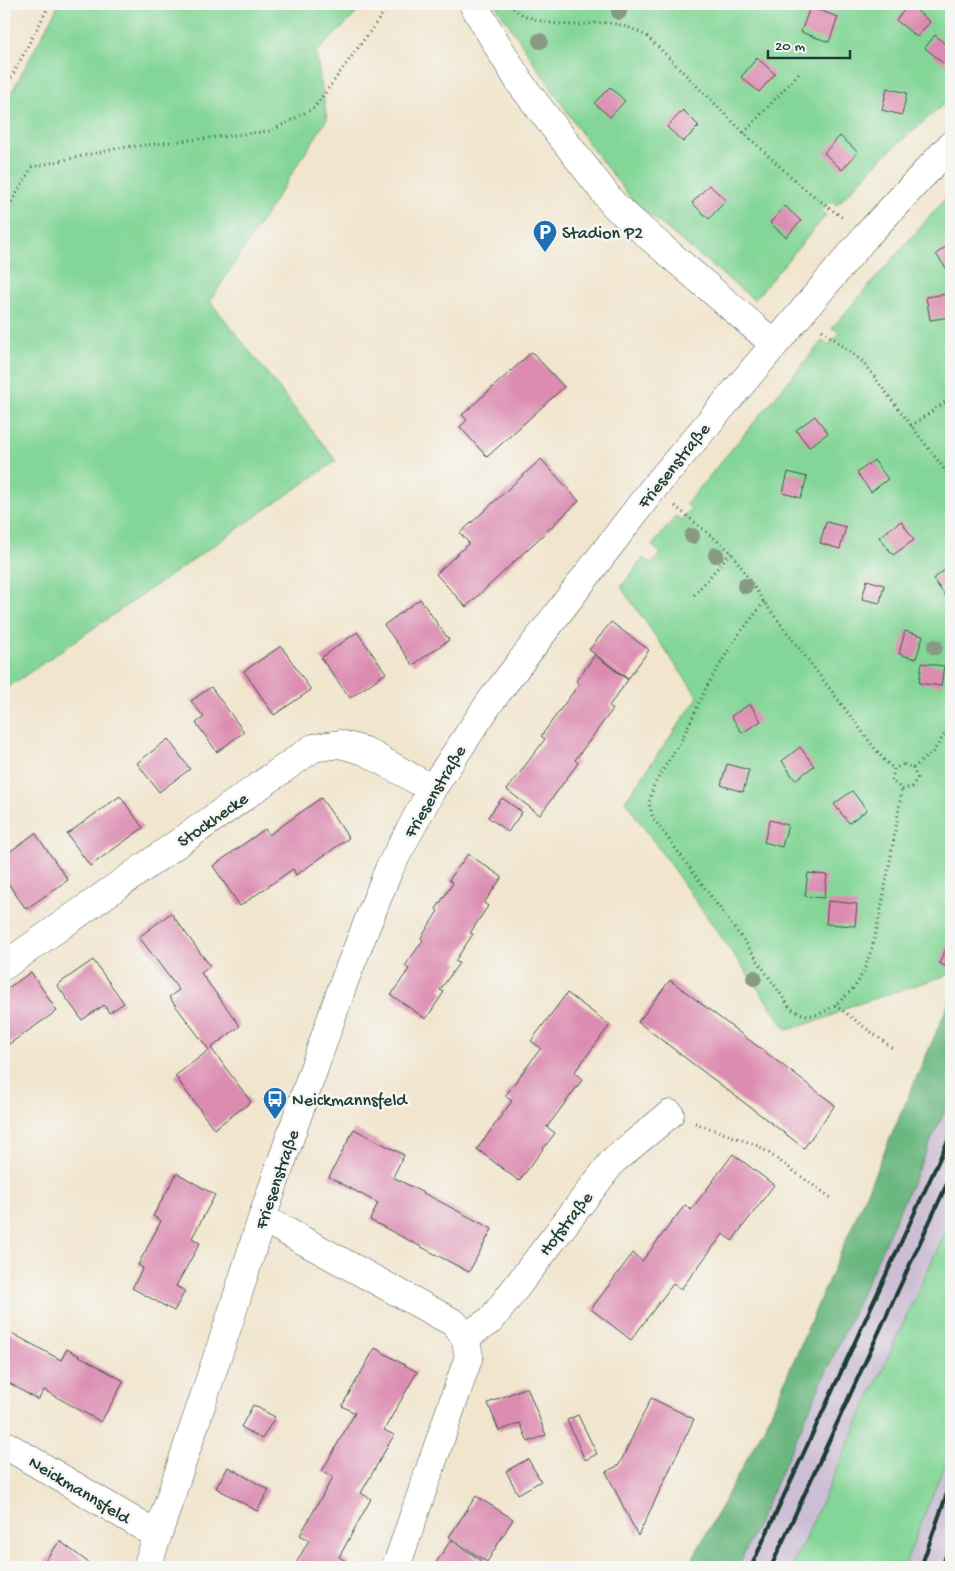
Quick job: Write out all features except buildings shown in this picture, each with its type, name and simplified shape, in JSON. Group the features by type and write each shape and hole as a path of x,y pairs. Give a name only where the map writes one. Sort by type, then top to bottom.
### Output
{"street":[{"path":"473,4 520,83 614,205 774,344"},
{"name":"Friesenstraße","path":"147,1567 262,1218 345,979 389,869 432,789 490,702 652,490 866,236 951,145"},
{"name":"Stockhecke","path":"4,966 313,748 340,744 365,751 432,789"},
{"name":"Hofstraße","path":"465,1337 491,1320 613,1161 670,1114"},
{"path":"262,1218 454,1323 465,1337 469,1356 396,1567"},
{"name":"Neickmannsfeld","path":"4,1444 157,1535"}],"path":[{"path":"4,91 50,4"},
{"path":"4,214 32,166 119,148 271,131 314,108 390,4"},
{"path":"510,4 512,8 526,16 545,22 576,25 608,23 630,27 648,36 744,133 801,186 866,236"},
{"path":"744,133 798,73"},
{"path":"799,315 835,339 863,362 951,478"},
{"path":"911,426 951,398"},
{"path":"652,490 686,514 731,552 764,602 883,759 894,769"},
{"path":"694,595 731,552"},
{"path":"764,602 734,640 707,686 682,739 654,785 649,803 653,818 790,1008 800,1014 813,1016 835,1005 850,992 866,963 878,921 902,789"},
{"path":"914,768 934,751 951,724"},
{"path":"894,769 904,764 914,768"},
{"path":"894,769 892,781 902,789 912,787 917,778 914,768"},
{"path":"835,1005 895,1050"},
{"path":"670,1114 759,1146 831,1198"}],"shaded area":[{"path":"951,1097 951,1219 792,1567 738,1567"},
{"path":"951,1448 951,1567 904,1567 949,1456"}],"green space":[{"path":"59,4 366,4 316,53 327,119 210,301 336,461 4,690 4,107"},
{"path":"495,4 951,4 951,98 885,155 837,205 830,201 822,211 826,215 754,300 633,201 590,146"},
{"path":"951,192 951,974 848,1007 827,1018 787,1030 625,801 698,697 621,587 643,558 652,564 661,553 652,546 676,516 682,520 691,508 686,504 822,341 829,345 840,333 832,328"},
{"path":"951,998 951,1097 738,1567 688,1567 767,1422"},
{"path":"951,1219 951,1448 904,1567 792,1567"}],"railway":[{"path":"751,1567 951,1134"},
{"path":"771,1567 951,1175"},
{"path":"921,1567 951,1482"},
{"path":"942,1567 951,1543"}],"place":[{"name":"Stadion P2","path":"545,253"},
{"name":"Neickmannsfeld","path":"275,1120"}]}
